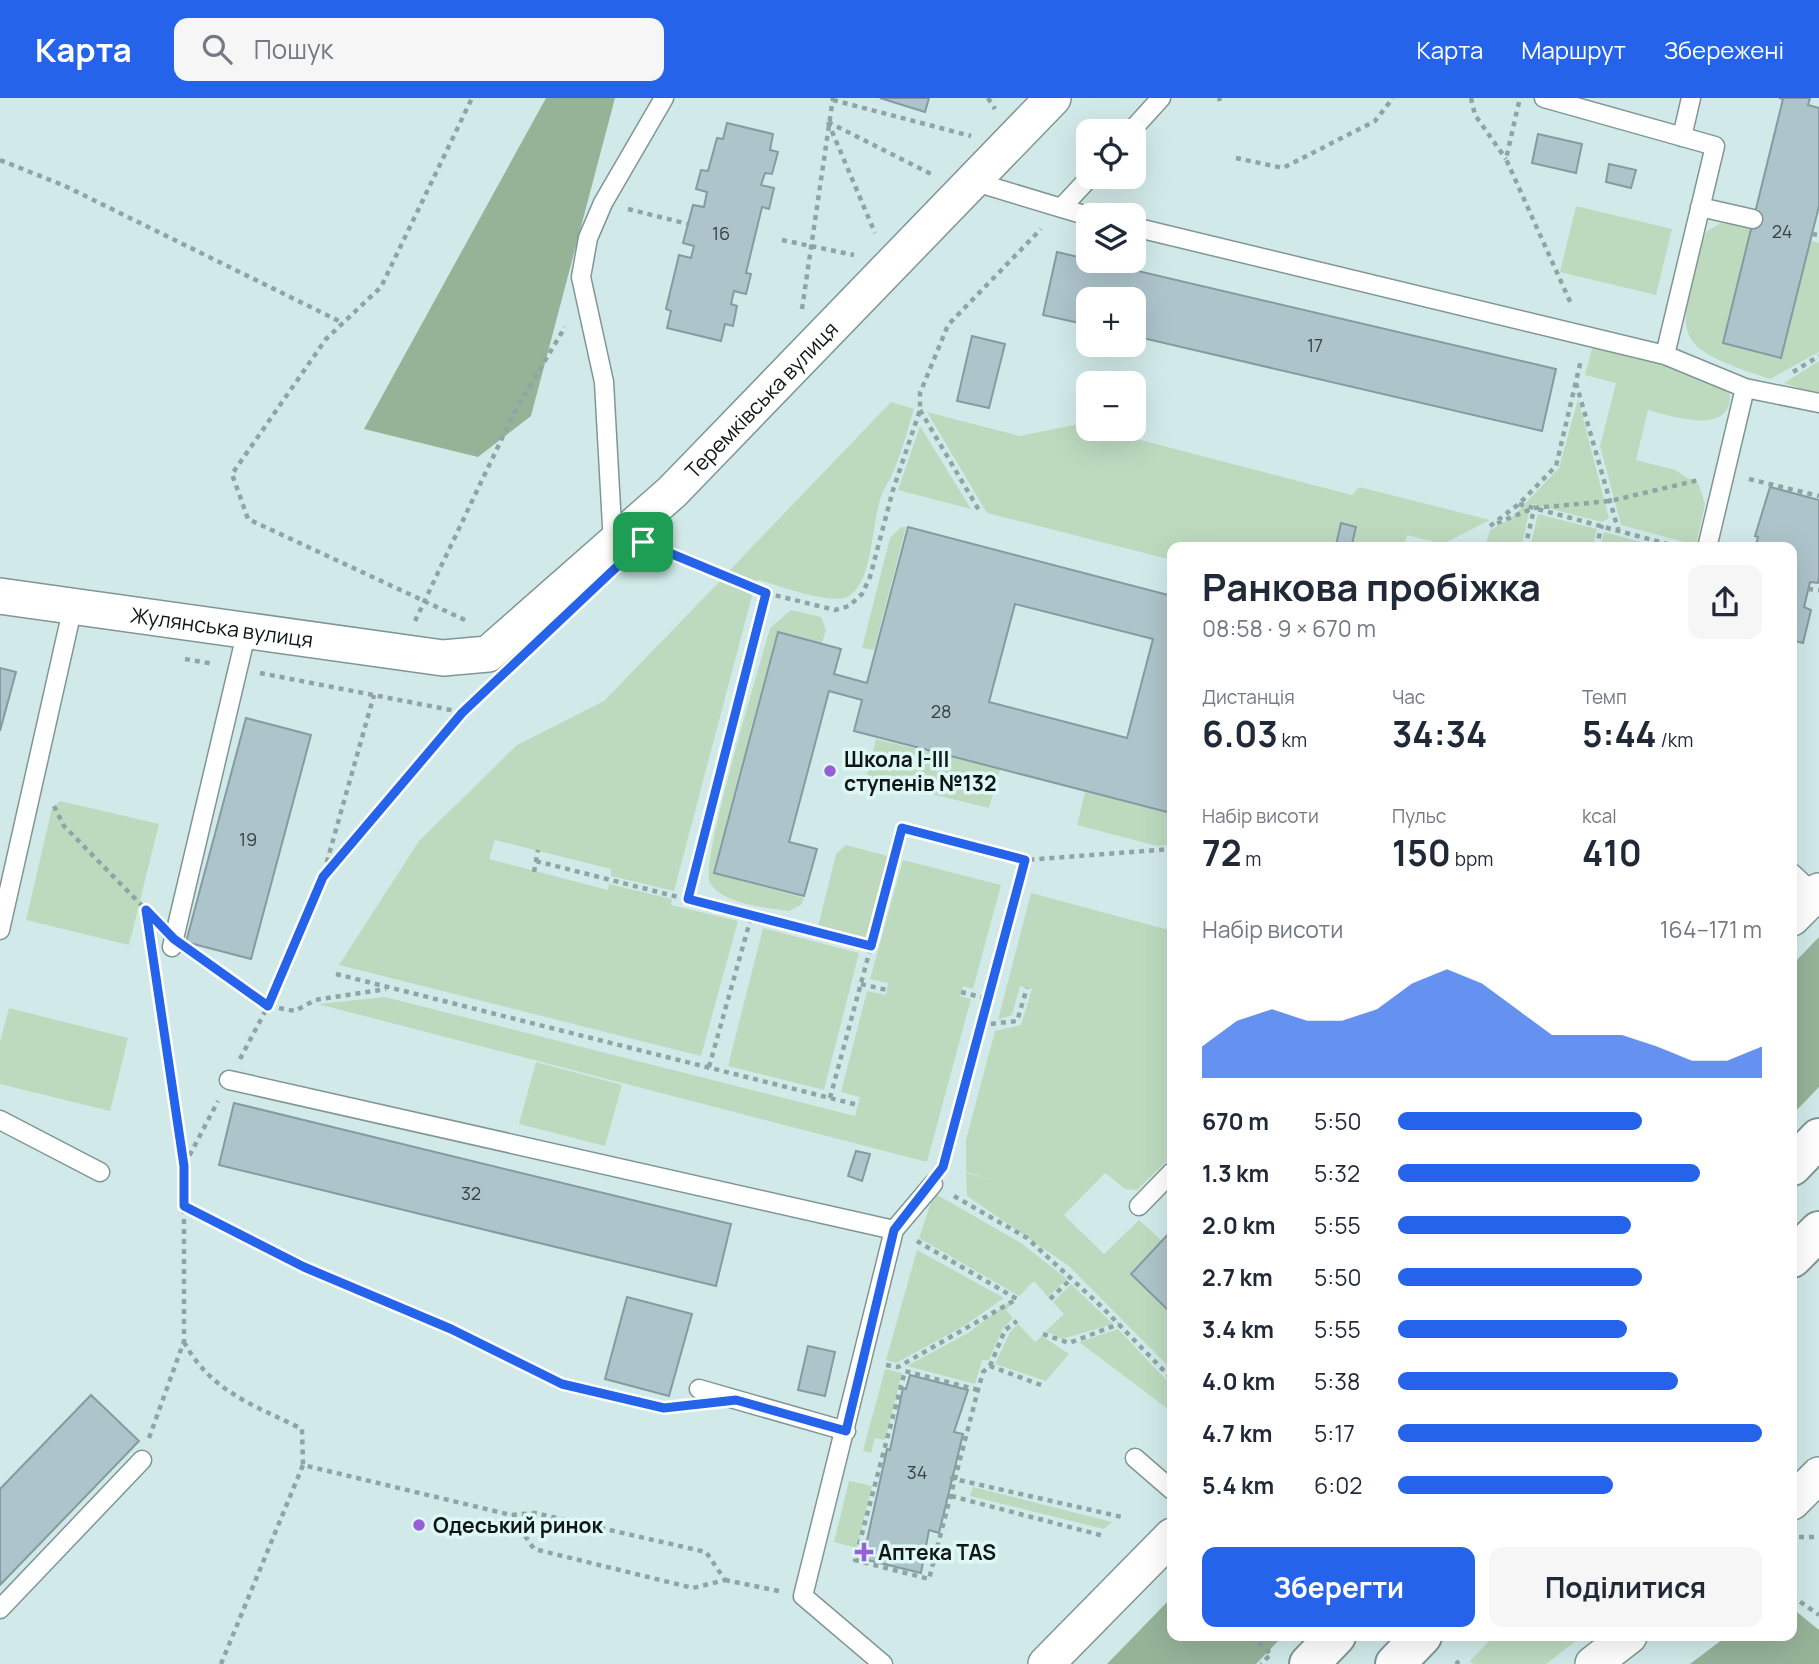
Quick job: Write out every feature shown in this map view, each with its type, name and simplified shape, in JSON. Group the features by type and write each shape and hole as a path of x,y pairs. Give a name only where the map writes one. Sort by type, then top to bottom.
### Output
{"highway":[{"path":"1797,1161 1819,1138"},
{"path":"1797,1253 1819,1231"},
{"path":"1309,1664 1331,1641"},
{"path":"1395,1664 1417,1641"}],"street":[{"name":"Теремківська вулиця","path":"443,658 488,654 672,492 1053,98"},
{"name":"Жулянська вулиця","path":"0,596 443,658"},
{"path":"1797,1497 1819,1475"},
{"path":"1046,1664 1167,1541"},
{"path":"1593,1664 1623,1641"}],"lane":[{"path":"613,544 604,382 581,277 588,238 603,202 664,98"},
{"path":"1142,119 1161,98"},
{"path":"1544,98 1715,146 1665,355"},
{"path":"1682,136 1691,98"},
{"path":"972,181 1003,193 1076,211"},
{"path":"1063,206 1079,189"},
{"path":"1700,207 1753,219"},
{"path":"1146,230 1665,355 1745,388 1819,403"},
{"path":"1708,542 1745,388"},
{"path":"0,930 73,606"},
{"path":"173,943 247,630"},
{"path":"229,1080 894,1230"},
{"path":"0,1120 100,1172"},
{"path":"1139,1206 1167,1177"},
{"path":"883,1664 803,1596 894,1230 933,1184"},
{"path":"699,1389 846,1431"},
{"path":"1135,1458 1167,1486"},
{"path":"0,1609 142,1460"}],"path":[{"path":"472,98 381,287 326,339 232,474 248,519 505,639"},
{"path":"988,98 998,112"},
{"path":"1236,158 1283,168 1375,121 1394,98"},
{"path":"1471,98 1475,115 1506,159"},
{"path":"801,316 833,99 974,136"},
{"path":"828,121 936,177"},
{"path":"828,121 877,237"},
{"path":"0,160 65,186 343,323"},
{"path":"603,202 688,224"},
{"path":"654,547 766,593 835,610 849,606 862,594 870,577 892,490 920,410 920,393 948,325 1063,206"},
{"path":"1812,234 1819,235"},
{"path":"782,240 858,256"},
{"path":"400,652 514,413 585,293"},
{"path":"1576,382 1618,529"},
{"path":"920,410 980,512"},
{"path":"1490,526 1534,508 1610,500 1725,474 1819,496"},
{"path":"1519,504 1662,542"},
{"path":"1526,542 1534,508"},
{"path":"1598,542 1602,525"},
{"path":"1808,589 1819,590"},
{"path":"688,899 766,593"},
{"path":"323,877 462,713 492,684"},
{"path":"184,1166 268,1006 323,877 374,695"},
{"path":"37,769 64,826 146,910 173,943 268,1006 295,1011 315,1000 391,989"},
{"path":"831,1098 902,828 1025,860 1167,849"},
{"path":"534,872 538,850"},
{"path":"1025,860 943,1167 933,1184 1027,1238 1119,1324 1167,1374"},
{"path":"536,861 871,946"},
{"path":"146,910 148,924"},
{"path":"709,1067 752,914"},
{"path":"142,1460 184,1341 184,1166 152,951"},
{"path":"336,974 858,1105"},
{"path":"861,984 887,990"},
{"path":"981,1025 1017,1021 1027,988"},
{"path":"961,992 988,999"},
{"path":"184,1206 304,1267 451,1329 562,1384 664,1408 736,1400"},
{"path":"898,1367 1017,1299 915,1240"},
{"path":"1050,1299 1071,1279"},
{"path":"905,1371 855,1560 929,1579 951,1496 953,1478 983,1372 990,1366 1005,1330 1017,1321"},
{"path":"1043,1334 1069,1343 1119,1324"},
{"path":"184,1341 195,1362 224,1391 302,1429 303,1465 221,1664"},
{"path":"882,1364 978,1390"},
{"path":"990,1366 1041,1385"},
{"path":"303,1465 511,1515 535,1513 706,1552 725,1580"},
{"path":"953,1478 1122,1517"},
{"path":"951,1496 1104,1536"},
{"path":"511,1515 534,1549 693,1588 725,1580 803,1596"},
{"path":"1797,1537 1819,1537"},
{"path":"1797,1600 1819,1615"},
{"path":"1257,1641 1271,1654 1261,1664"}],"green space":[{"path":"546,98 615,98 531,416 478,457 364,429"},
{"path":"1576,206 1672,229 1656,295 1560,272"},
{"path":"1721,223 1752,228 1723,343 1781,358 1811,241 1819,243 1819,352 1770,379 1713,357 1697,346 1688,334 1688,299 1702,241 1707,231"},
{"path":"1593,345 1680,368 1729,390 1729,405 1723,414 1713,419 1685,419 1648,410 1636,460 1675,470 1699,485 1705,504 1697,542 1685,542 1621,525 1600,446 1616,383 1585,375"},
{"path":"1819,361 1819,395 1784,383"},
{"path":"1578,399 1609,518 1602,522 1531,504 1522,542 1487,542 1490,530 1511,518 1559,468"},
{"path":"891,402 914,409 898,461 880,499 868,563 856,589 847,597 828,598 758,580 756,586 726,574"},
{"path":"927,412 1020,436 1076,425 1076,441 1144,441 1352,495 1359,487 1490,520 1447,542 1407,535 1405,542 1353,542 1357,527 1341,523 1336,542 1167,542 1167,559 987,513"},
{"path":"920,426 971,509 898,490"},
{"path":"1538,514 1597,529 1594,542 1531,542"},
{"path":"901,527 906,527 874,650 862,648 890,538"},
{"path":"1604,532 1641,542 1602,542"},
{"path":"722,579 753,592 674,891 611,876 611,869 495,840 489,859 608,890 609,884 672,899 671,905 738,921 701,1056 339,965 419,841 517,745 604,701"},
{"path":"791,610 821,617 826,630 822,643 777,632 713,873 804,898 801,905 789,911 746,904 724,896 710,883 709,868 722,802 770,628"},
{"path":"876,739 1000,769 989,808 866,778"},
{"path":"1085,792 1167,812 1167,845 1157,846 1077,825"},
{"path":"60,801 159,824 129,945 26,920 52,808"},
{"path":"846,845 888,856 865,939 818,927 836,854"},
{"path":"903,860 1001,885 973,989 963,986 960,996 971,999 927,1162 318,1004 385,997 855,1116 860,1097 841,1092 867,991 886,995 888,983 870,979"},
{"path":"1031,893 1167,929 1167,1161 1137,1190 1125,1189 1105,1173 1064,1215 1104,1254 1139,1220 1162,1241 1130,1274 1167,1310 1167,1365 1069,1266 967,1196 966,1173 991,1179 966,1172 966,1140 995,1031 1021,1025 1032,989 1020,986 1012,1015 998,1020"},
{"path":"763,928 859,953 824,1090 728,1066"},
{"path":"1819,937 1819,1087 1797,1110 1797,960"},
{"path":"9,1008 128,1038 110,1111 0,1084 0,1042"},
{"path":"536,1062 622,1085 605,1146 519,1124"},
{"path":"934,1193 1021,1243 1067,1279 1048,1297 1034,1281 1019,1296 919,1238"},
{"path":"917,1250 1004,1298 964,1326 896,1363 886,1360"},
{"path":"1071,1284 1113,1324 1062,1339 1046,1331 1064,1314 1053,1302"},
{"path":"1009,1302 1012,1304 1006,1310 1013,1318 1003,1328 989,1360 982,1360 975,1384 907,1366 968,1333"},
{"path":"1018,1324 1035,1342 1042,1336 1069,1354 1046,1381 995,1364 1010,1332"},
{"path":"1118,1329 1167,1381 1167,1408 1079,1342"},
{"path":"885,1369 902,1373 885,1440 875,1438 871,1453 863,1451"},
{"path":"849,1481 872,1486 857,1548 834,1542"},
{"path":"973,1487 1112,1522 1104,1529 970,1496"},
{"path":"1167,1602 1167,1641 1278,1641 1256,1664 1107,1664"},
{"path":"1797,1612 1819,1630 1819,1664 1690,1664 1720,1641 1797,1641"},
{"path":"1489,1641 1576,1641 1546,1664 1473,1664 1470,1661"}],"building":[{"path":"880,98 929,98 925,112"},
{"path":"1779,98 1810,98 1808,105 1819,108 1819,206 1781,358 1723,343 1783,99"},
{"path":"727,123 773,134 770,150 778,152 772,174 765,173 761,185 774,188 769,209 762,207 746,273 751,274 746,294 734,291 731,304 737,306 733,326 725,324 721,341 667,328 671,311 666,309 679,255 691,258 694,246 683,243 693,205 704,207 707,192 696,189 701,170 708,171 717,138 723,139"},
{"path":"1538,134 1582,144 1576,173 1532,163"},
{"path":"1609,164 1636,170 1631,188 1606,182"},
{"path":"1057,252 1076,256 1076,273 1146,273 1556,369 1542,431 1146,339 1146,287 1076,287 1076,322 1043,315"},
{"path":"972,336 1005,344 989,408 957,401"},
{"path":"1770,487 1819,500 1819,577 1818,583 1810,582 1804,607 1811,610 1803,643 1797,642 1797,542 1757,542 1758,537 1755,536"},
{"path":"1341,523 1356,527 1352,542 1337,542"},
{"path":"908,527 1167,595 1167,812 854,731 862,700 829,691 789,842 817,849 804,896 714,873 778,632 841,649 834,674 867,683","holes":["1015,604 1153,639 1127,738 989,702"]},
{"path":"0,668 16,672 0,731"},
{"path":"246,718 311,735 251,959 186,942"},
{"path":"234,1103 731,1224 716,1286 219,1165"},
{"path":"856,1151 870,1154 862,1181 848,1176"},
{"path":"1167,1235 1167,1309 1131,1274"},
{"path":"627,1297 692,1314 669,1396 605,1379"},
{"path":"808,1346 835,1352 825,1396 798,1390"},
{"path":"910,1375 968,1390 954,1432 963,1434 939,1533 929,1530 921,1573 863,1559 887,1449 890,1450 903,1388 906,1389"},
{"path":"91,1395 139,1441 0,1585 0,1489"}],"place":[{"name":"Школа І-ІІІ ступенів №132","path":"830,771"},
{"name":"Одеський ринок","path":"419,1525"},
{"name":"Аптека TAS","path":"864,1552"}],"route":[{"path":"643,542 766,593 688,899 871,946 902,828 1025,860 943,1167 933,1184 894,1230 846,1431 736,1400 664,1408 562,1384 451,1329 304,1267 184,1206 184,1166 146,910 174,939 268,1006 323,877 462,713 643,542"}]}
